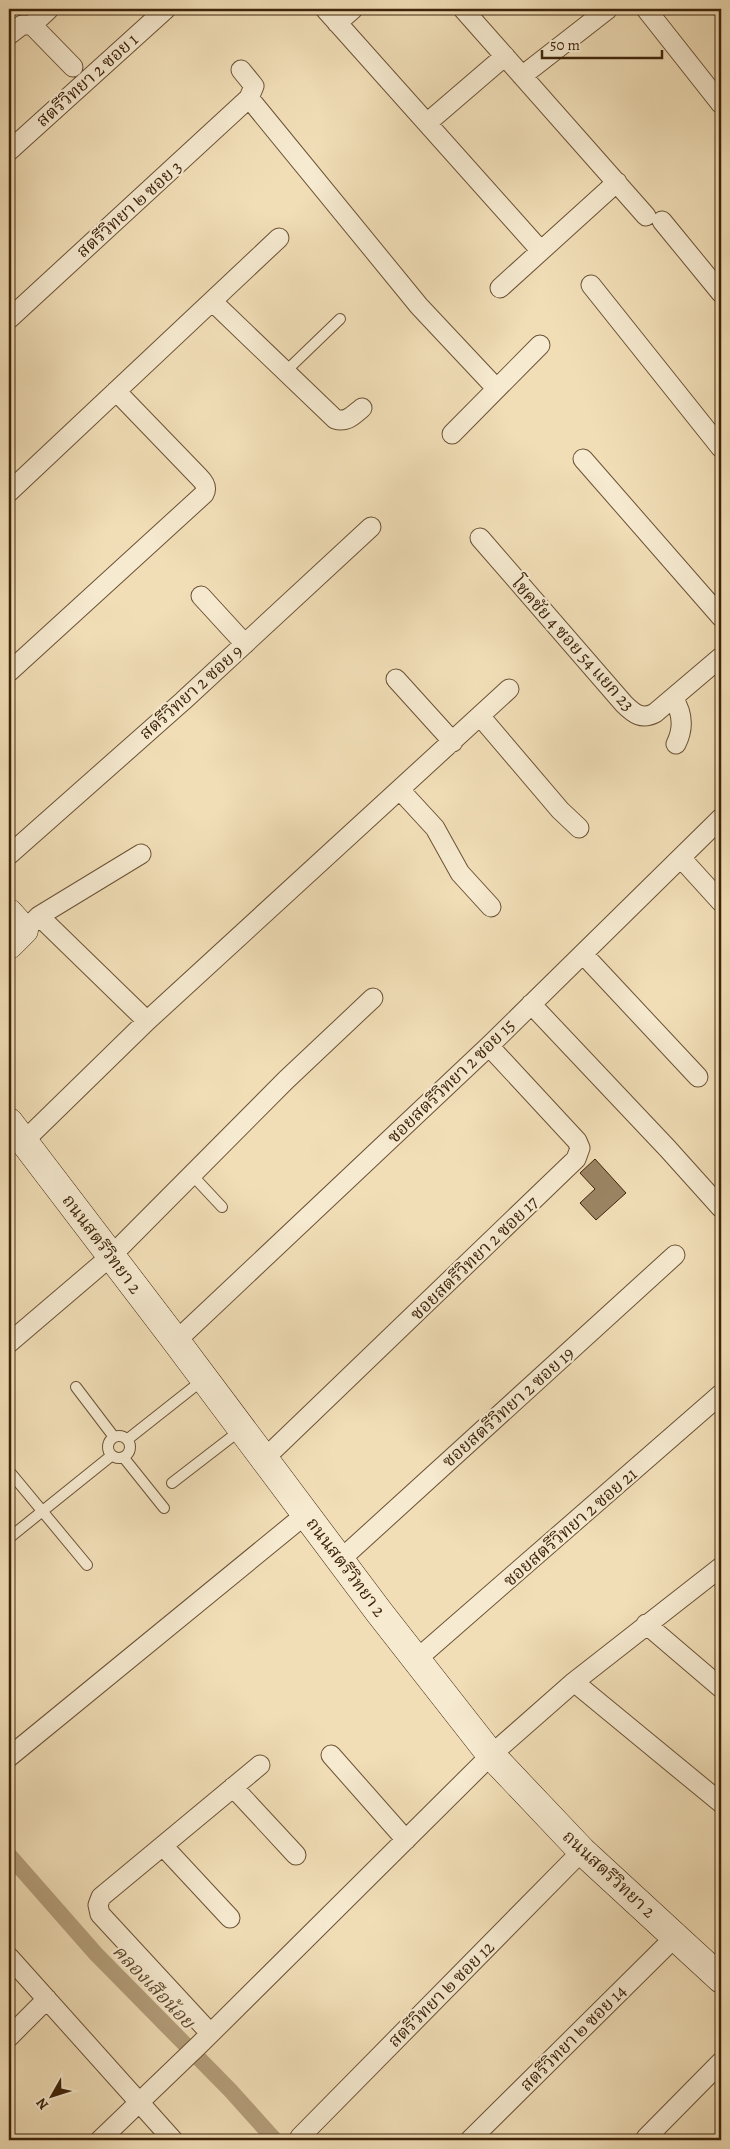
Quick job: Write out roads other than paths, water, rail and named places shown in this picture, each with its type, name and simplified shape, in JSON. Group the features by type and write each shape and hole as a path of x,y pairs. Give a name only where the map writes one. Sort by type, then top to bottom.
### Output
{"street":[{"path":"9,35 22,25 32,24 49,9"},
{"name":"สตรีวิทยา 2 ซอย 1","path":"9,152 166,9"},
{"path":"353,9 331,16 541,251"},
{"path":"463,9 618,182 654,218 721,293"},
{"path":"522,76 608,9"},
{"path":"646,9 721,104"},
{"path":"32,24 73,67"},
{"path":"427,123 505,56"},
{"path":"241,70 254,86 249,98 419,306 496,388"},
{"name":"สตรีวิทยา ๒ ซอย 3","path":"9,319 249,98"},
{"path":"500,288 618,182"},
{"path":"9,492 279,238"},
{"path":"591,285 721,448"},
{"path":"212,301 335,419 342,421 349,419 362,408"},
{"path":"452,434 540,345"},
{"path":"9,672 204,494 206,490 199,477 116,391"},
{"path":"582,459 721,617"},
{"name":"สตรีวิทยา 2 ซอย 9","path":"9,854 245,644 371,527"},
{"name":"โชคชัย 4 ซอย 54 แยก 23","path":"480,538 631,711 640,716 648,717 721,657"},
{"path":"201,596 245,644"},
{"path":"396,679 452,742"},
{"path":"16,1132 147,1021 509,689"},
{"path":"673,698 679,706 682,732 676,744"},
{"path":"480,716 560,810 579,828"},
{"path":"400,790 435,828 460,873 491,907"},
{"name":"ซอยสตรีวิทยา 2 ซอย 15","path":"176,1341 489,1046 721,818"},
{"path":"141,854 20,926 147,1021"},
{"path":"681,858 721,902"},
{"path":"583,954 698,1077"},
{"path":"9,1343 112,1256 286,1080 373,998"},
{"path":"531,1004 721,1208"},
{"name":"ซอยสตรีวิทยา 2 ซอย 17","path":"264,1459 576,1159 580,1148 577,1141 489,1046"},
{"name":"ถนนสตรีวิทยา 2","path":"16,1132 112,1256 340,1560 491,1755 582,1851 721,1979"},
{"name":"ซอยสตรีวิทยา 2 ซอย 19","path":"340,1560 675,1255"},
{"name":"ซอยสตรีวิทยา 2 ซอย 21","path":"417,1659 721,1394"},
{"path":"9,1757 306,1514"},
{"path":"100,2140 491,1755 574,1682 721,1567"},
{"path":"646,1624 719,1680"},
{"path":"574,1682 721,1803"},
{"path":"331,1754 406,1840"},
{"path":"199,2044 100,1914 98,1905 101,1897 260,1765"},
{"path":"233,1787 296,1855"},
{"path":"163,1846 230,1918"},
{"name":"สตรีวิทยา ๒ ซอย 12","path":"300,2138 582,1851"},
{"name":"สตรีวิทยา ๒ ซอย 14","path":"470,2140 676,1936"},
{"path":"9,1957 174,2140"},
{"path":"9,2037 47,1999"},
{"path":"648,2140 646,2138 721,2062"}],"lane":[{"path":"285,372 340,320"},
{"path":"193,1176 222,1207"},
{"path":"128,1439 204,1379"},
{"path":"76,1388 114,1437"},
{"path":"172,1483 242,1429"},
{"path":"122,1436 128,1439 131,1446 130,1453 124,1458 117,1459 111,1456 108,1449 109,1442 114,1437 122,1436"},
{"path":"9,1538 41,1510 111,1456"},
{"path":"124,1458 164,1508"},
{"path":"9,1471 87,1565"}],"waterway":[{"name":"คลองเสือน้อย","path":"9,1855 96,1954 230,2090 275,2140"}]}
